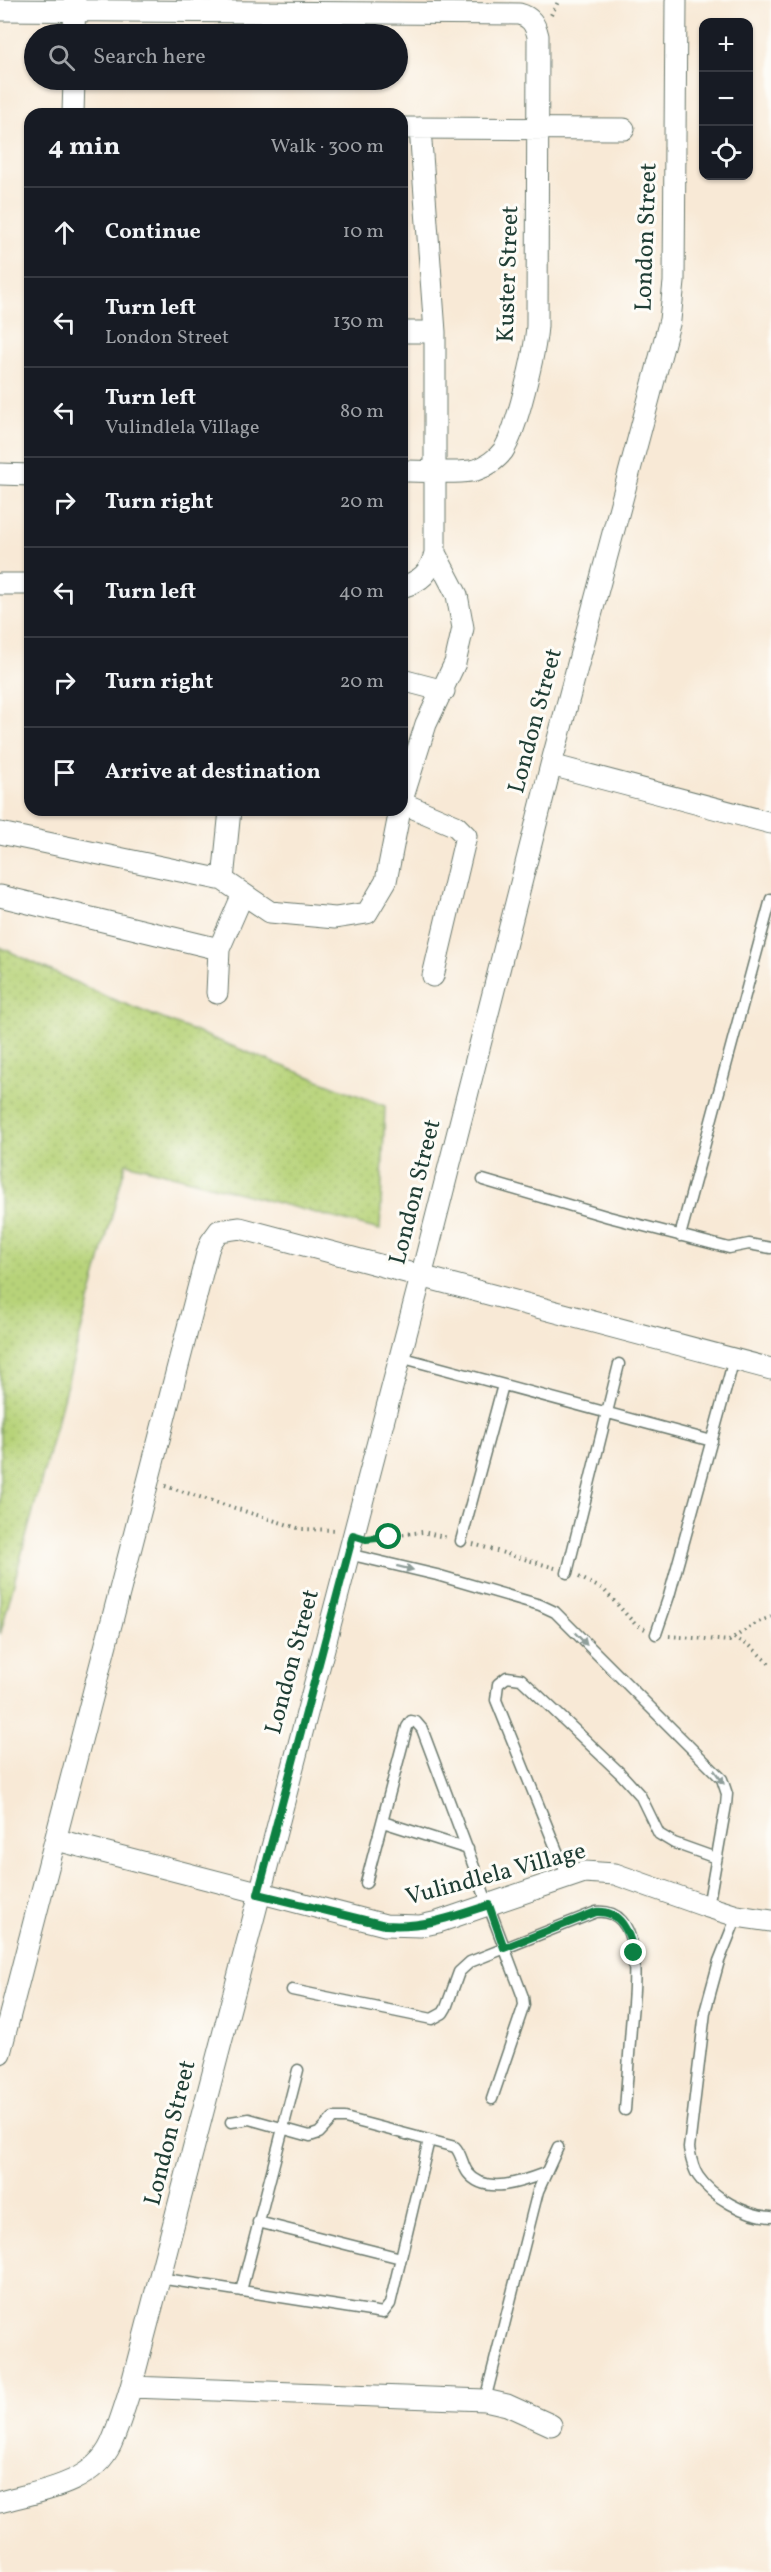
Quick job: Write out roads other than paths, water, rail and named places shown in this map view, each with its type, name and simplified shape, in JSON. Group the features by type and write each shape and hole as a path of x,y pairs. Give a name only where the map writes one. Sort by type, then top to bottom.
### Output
{"street":[{"name":"London Street","path":"0,2502 68,2483 93,2468 111,2444 131,2387 421,1277 551,765 672,310 676,0"},
{"path":"0,10 75,5 74,24"},
{"name":"Kuster Street","path":"75,5 519,14 527,16 536,25 538,36 537,326 520,403 505,447 490,464 477,470 408,471"},
{"path":"73,108 74,90"},
{"path":"408,584 425,576 432,566 435,553 435,332 411,128 624,129"},
{"path":"408,332 435,332"},
{"path":"0,474 24,475"},
{"path":"408,782 426,724 444,691 455,663 463,628 456,596 435,553"},
{"path":"0,584 24,585"},
{"path":"408,682 444,691"},
{"path":"551,765 771,823"},
{"path":"408,805 456,826 466,836 433,976"},
{"path":"223,880 229,816"},
{"path":"0,833 223,880 270,912 335,918 367,913 386,881 399,816"},
{"path":"217,993 219,949 243,894"},
{"path":"0,896 219,949"},
{"path":"0,2053 208,1250 219,1231 240,1228 771,1369"},
{"name":"Vulindlela Village","path":"57,1840 258,1894 385,1925 404,1927 438,1922 584,1872 615,1874 737,1916 771,1921"},
{"path":"131,2387 485,2400 507,2405 551,2425"}],"lane":[{"path":"680,1236 771,899"},
{"path":"483,1179 729,1248 749,1244 771,1248"},
{"path":"400,1357 712,1441"},
{"path":"656,1634 669,1596 734,1359"},
{"path":"567,1573 619,1364"},
{"path":"461,1541 503,1385"},
{"path":"351,1544 437,1575 540,1605 555,1612 722,1779 727,1794 708,1907"},
{"path":"568,1878 496,1700 498,1684 507,1677 521,1679 620,1773 640,1795 659,1834 674,1843 716,1858"},
{"path":"366,1883 408,1727 411,1721 416,1722 422,1729 522,1990 524,2005 492,2099"},
{"path":"383,1822 468,1849"},
{"path":"292,1990 432,2019 446,2008 456,1980 464,1967 477,1958 596,1912 605,1911 620,1919 631,1938 635,1967 625,2110"},
{"path":"737,1916 719,1961 705,2012 689,2148 694,2170 707,2186 741,2209 760,2216 771,2217"},
{"path":"241,2290 298,2070"},
{"path":"231,2122 249,2119 303,2135 316,2135 329,2121 338,2117 455,2147 470,2175 485,2183 512,2185 545,2173"},
{"path":"159,2278 382,2313 390,2304 429,2139"},
{"path":"485,2400 538,2191 558,2147"},
{"path":"258,2222 401,2258"}]}
